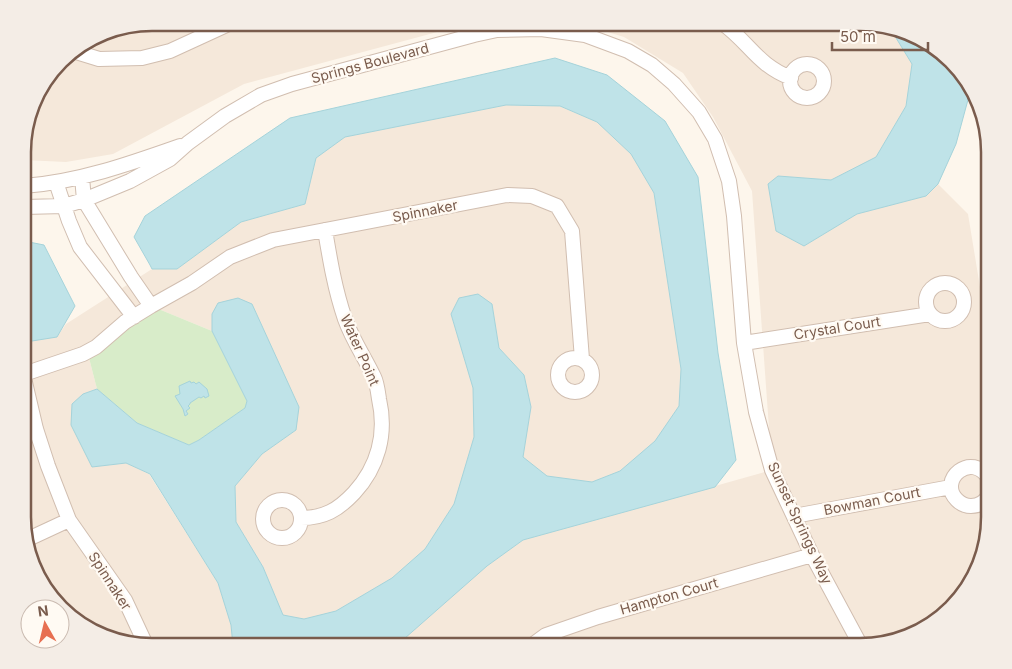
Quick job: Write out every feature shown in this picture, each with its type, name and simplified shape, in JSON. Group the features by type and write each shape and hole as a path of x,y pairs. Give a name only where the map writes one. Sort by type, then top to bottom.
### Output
{"street":[{"name":"Springs Boulevard","path":"559,31 585,35 628,51 652,65 674,84 699,112 715,139 729,181 734,216"},
{"path":"734,31 760,60 776,72 791,78"},
{"path":"82,54 99,59 142,58 170,51 210,32"},
{"name":"Springs Boulevard","path":"31,207 64,206 130,181 170,159 188,143 225,116 261,95 464,32"},
{"name":"Springs Boulevard","path":"31,185 82,177 188,143"},
{"path":"82,177 84,200 151,306"},
{"path":"56,182 80,247 129,320"},
{"name":"Spinnaker","path":"31,372 83,354 129,320 192,283 230,257 273,240 506,195 532,196 557,206 572,231 582,359"},
{"name":"Sunset Springs Way","path":"734,216 744,342 756,412 770,462 812,555 856,637"},
{"name":"Water Point","path":"301,518 312,518 332,512 344,504 368,476 380,449 383,415 375,378 353,339 338,298 325,230"},
{"name":"Crystal Court","path":"744,342 930,314"},
{"name":"Spinnaker","path":"31,407 48,466 69,520 125,600 143,637"},
{"path":"980,469 967,467 961,469 952,480 951,486 955,498 965,505 980,503"},
{"name":"Bowman Court","path":"794,516 951,486"},
{"path":"33,537 69,520"},
{"name":"Hampton Court","path":"543,637 598,617 812,555"}],"shaded area":[{"path":"605,31 875,32 896,37 912,64 906,106 876,157 831,180 778,176 804,246 857,214 926,196 938,184 968,214 980,287 980,524 978,540 968,570 951,596 927,617 906,629 867,637 406,638 487,566 523,540 772,470 752,191 713,117 683,73 624,37"},
{"path":"145,32 439,32 244,84 113,154 66,162 31,160 35,121 40,106 61,73 85,52 106,40"},
{"path":"506,105 559,106 597,122 631,154 654,193 681,369 679,406 655,441 620,471 592,482 547,476 523,457 531,407 524,375 499,348 492,304 451,314 473,388 474,437 454,504 425,549 392,578 336,611 304,619 283,615 263,567 236,522 235,486 262,454 296,430 212,314 212,331 156,308 88,354 97,389 83,394 92,467 126,463 149,474 218,583 231,625 232,638 153,638 137,637 114,631 99,625 79,613 70,605 70,599 64,599 56,590 44,570 32,532 31,338 57,337 66,324 152,269 177,269 241,222 305,204 316,158 345,137"}],"green space":[{"path":"156,308 212,331 247,401 245,408 189,445 137,423 97,389 88,354"}],"water":[{"path":"896,37 913,44 939,61 951,73 968,99 956,144 938,184 926,196 857,214 804,246 776,231 768,184 778,176 831,180 876,157 906,106 912,64"},
{"path":"555,58 607,75 665,121 698,177 718,353 736,460 715,487 523,540 487,566 406,638 232,638 231,625 218,583 150,474 126,463 92,467 71,425 72,404 83,394 97,389 137,423 189,445 245,408 247,401 212,331 212,314 218,303 238,298 252,304 299,407 296,430 262,454 235,486 236,522 263,567 283,615 304,619 336,611 392,578 425,549 454,504 474,437 473,388 451,314 459,298 478,294 492,304 499,348 524,375 531,407 523,457 547,476 592,482 620,471 655,441 679,406 681,369 654,193 631,154 597,122 560,106 506,105 345,137 316,158 305,204 241,222 177,269 152,269 134,237 145,216 290,118"},
{"path":"31,242 44,245 75,306 57,337 32,341"},
{"path":"190,381 196,384 199,382 207,389 209,396 205,398 204,396 199,397 190,403 188,406 190,408 186,411 188,414 185,416 175,396 180,394 179,386"}]}
